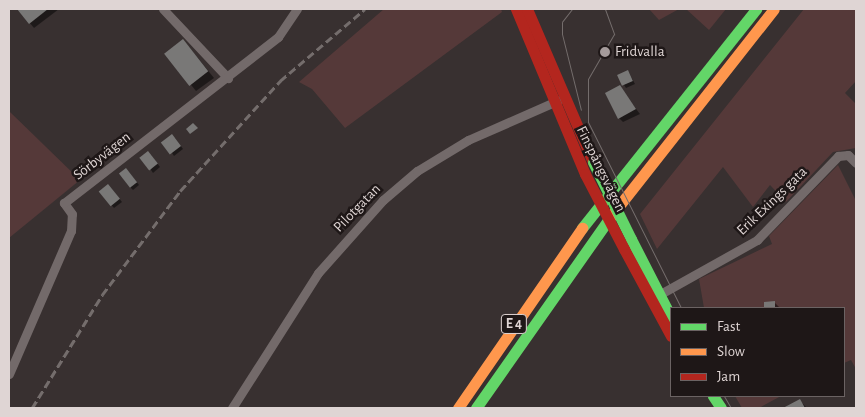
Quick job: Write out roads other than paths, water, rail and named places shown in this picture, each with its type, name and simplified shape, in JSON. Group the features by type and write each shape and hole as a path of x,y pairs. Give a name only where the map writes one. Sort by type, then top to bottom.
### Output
{"main road":[{"name":"Finspångsvägen","path":"516,9 553,103 585,174 624,249 655,297 670,316"},
{"name":"Finspångsvägen","path":"526,9 593,162 631,239 670,334"},
{"name":"E 4","path":"458,408 572,242 756,9"},
{"name":"E 4","path":"476,408 591,240 774,9"},
{"path":"714,397 721,408"}],"street":[{"path":"163,9 228,78"},
{"name":"Sörbyvägen","path":"9,374 71,231 72,214 64,203 228,78 278,37 297,9"},
{"name":"Pilotgatan","path":"232,408 313,280 382,200 456,146 564,98"},
{"name":"Erik Exings gata","path":"655,297 757,240 838,156 848,155 856,163"}],"tram line":[{"path":"572,9 562,22 562,34 581,110"},
{"path":"605,9 614,34 588,79 588,122 680,307"},
{"path":"725,397 731,408"}],"railway":[{"path":"32,408 102,295 180,191 280,81 365,9"}],"place":[{"name":"Fridvalla","path":"605,52"}]}
